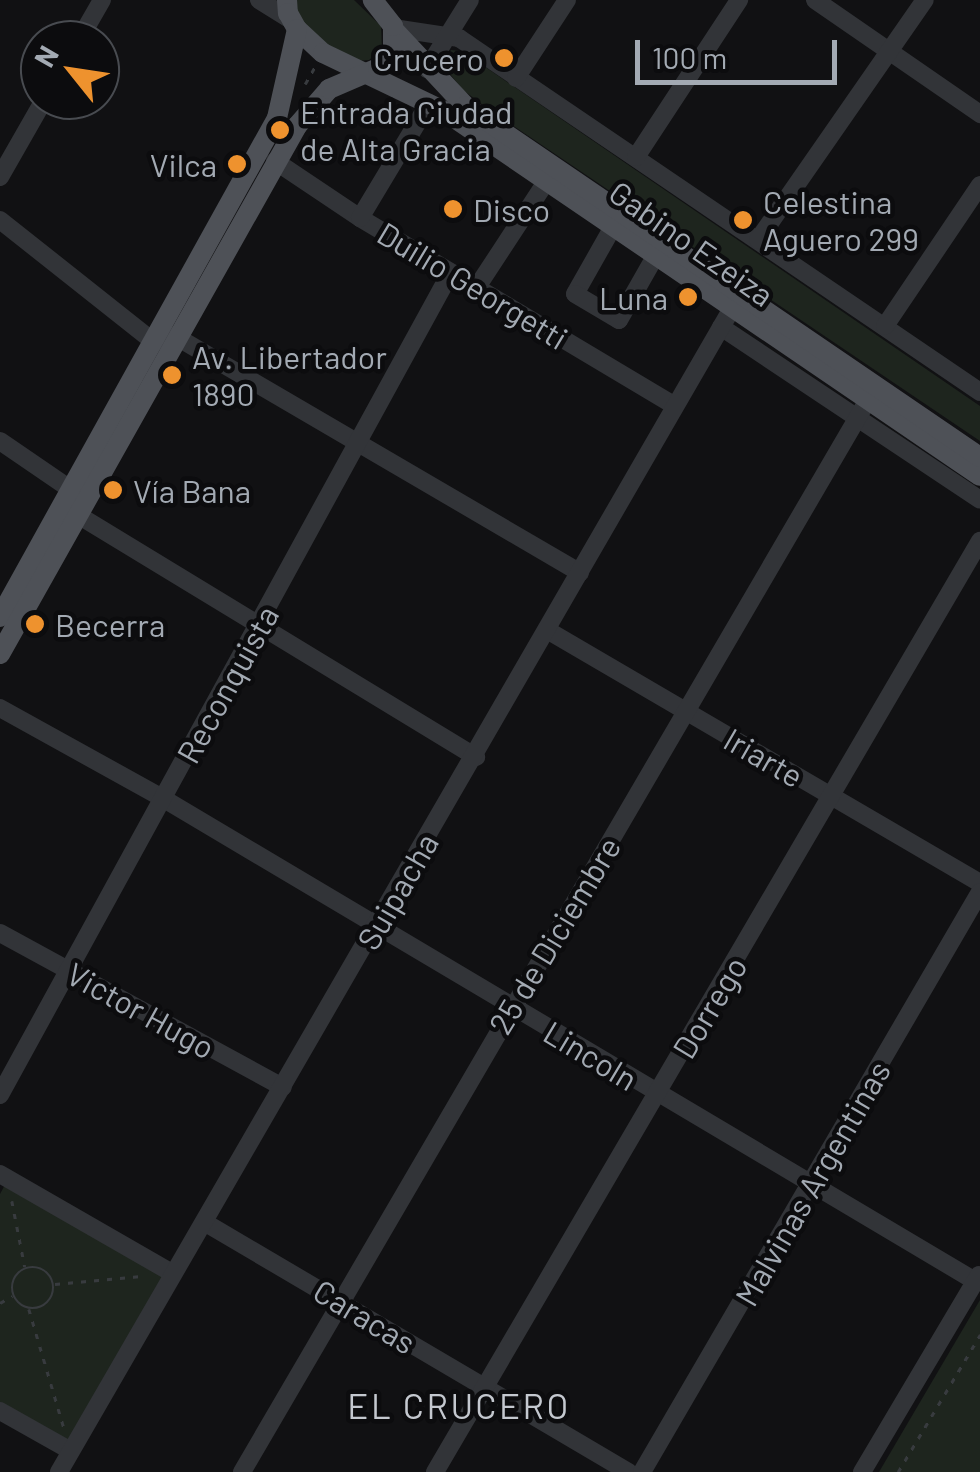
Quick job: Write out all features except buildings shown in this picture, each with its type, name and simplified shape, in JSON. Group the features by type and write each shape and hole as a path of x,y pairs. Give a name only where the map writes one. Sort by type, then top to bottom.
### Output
{"main road":[{"name":"Gabino Ezeiza","path":"373,0 428,69 465,106 980,458"},
{"path":"0,654 275,160 318,99 340,81 378,68 390,55 390,0"},
{"name":"Gabino Ezeiza","path":"288,11 323,53 429,103 548,179 732,308 862,409 980,476"},
{"path":"0,617 277,118 288,11"}],"street":[{"path":"259,0 288,11"},
{"path":"428,69 470,0"},
{"path":"516,78 567,0"},
{"path":"636,157 739,0"},
{"path":"815,0 980,114"},
{"path":"758,240 925,0"},
{"path":"393,28 449,34 980,392"},
{"path":"360,218 429,103"},
{"path":"0,177 33,120"},
{"name":"Duilio Georgetti","path":"275,160 360,218 674,405"},
{"path":"478,287 548,179"},
{"path":"884,326 980,185"},
{"path":"0,220 154,342 175,336 580,573"},
{"path":"614,226 575,294 619,320 656,255"},
{"name":"Reconquista","path":"0,1095 451,272"},
{"name":"Suipacha","path":"59,1472 172,1272 476,757 732,308"},
{"path":"721,328 862,409 980,500"},
{"name":"25 de Diciembre","path":"242,1472 862,409"},
{"path":"0,441 70,489"},
{"path":"78,515 476,757"},
{"name":"Dorrego","path":"436,1472 980,541"},
{"name":"Iriarte","path":"548,630 980,884"},
{"name":"Lincoln","path":"0,708 164,799 812,1186 977,1277"},
{"name":"Malvinas Argentinas","path":"642,1472 980,892"},
{"name":"Victor Hugo","path":"0,934 283,1087"},
{"path":"3,1183 172,1272"},
{"name":"Caracas","path":"204,1222 629,1472"},
{"path":"862,1472 977,1277"},
{"path":"0,1411 71,1451"}],"path":[{"path":"3,1183 25,1268"},
{"path":"12,1295 12,1281 25,1268 42,1268 54,1284"},
{"path":"54,1284 172,1272"},
{"path":"29,1309 48,1303 54,1284"},
{"path":"0,1303 12,1295"},
{"path":"12,1295 29,1309 71,1451"},
{"path":"898,1472 980,1335"}],"shaded area":[{"path":"296,0 354,0 381,26 382,49 369,60 358,61 319,41 296,14"},
{"path":"451,50 462,51 980,406 980,441 487,108 463,90 442,64"},
{"path":"8,1179 172,1273 71,1451 0,1411 0,1194"},
{"path":"980,1300 980,1472 879,1472"}],"place":[{"name":"Crucero","path":"504,58"},
{"name":"Entrada Ciudad de Alta Gracia","path":"280,130"},
{"name":"Vilca","path":"237,164"},
{"name":"Disco","path":"453,209"},
{"name":"Celestina Aguero 299","path":"743,220"},
{"name":"Luna","path":"688,297"},
{"name":"Av. Libertador 1890","path":"172,375"},
{"name":"Vía Bana","path":"113,490"},
{"name":"Becerra","path":"35,624"}],"district":[{"name":"EL CRUCERO","path":"459,1405"}]}
